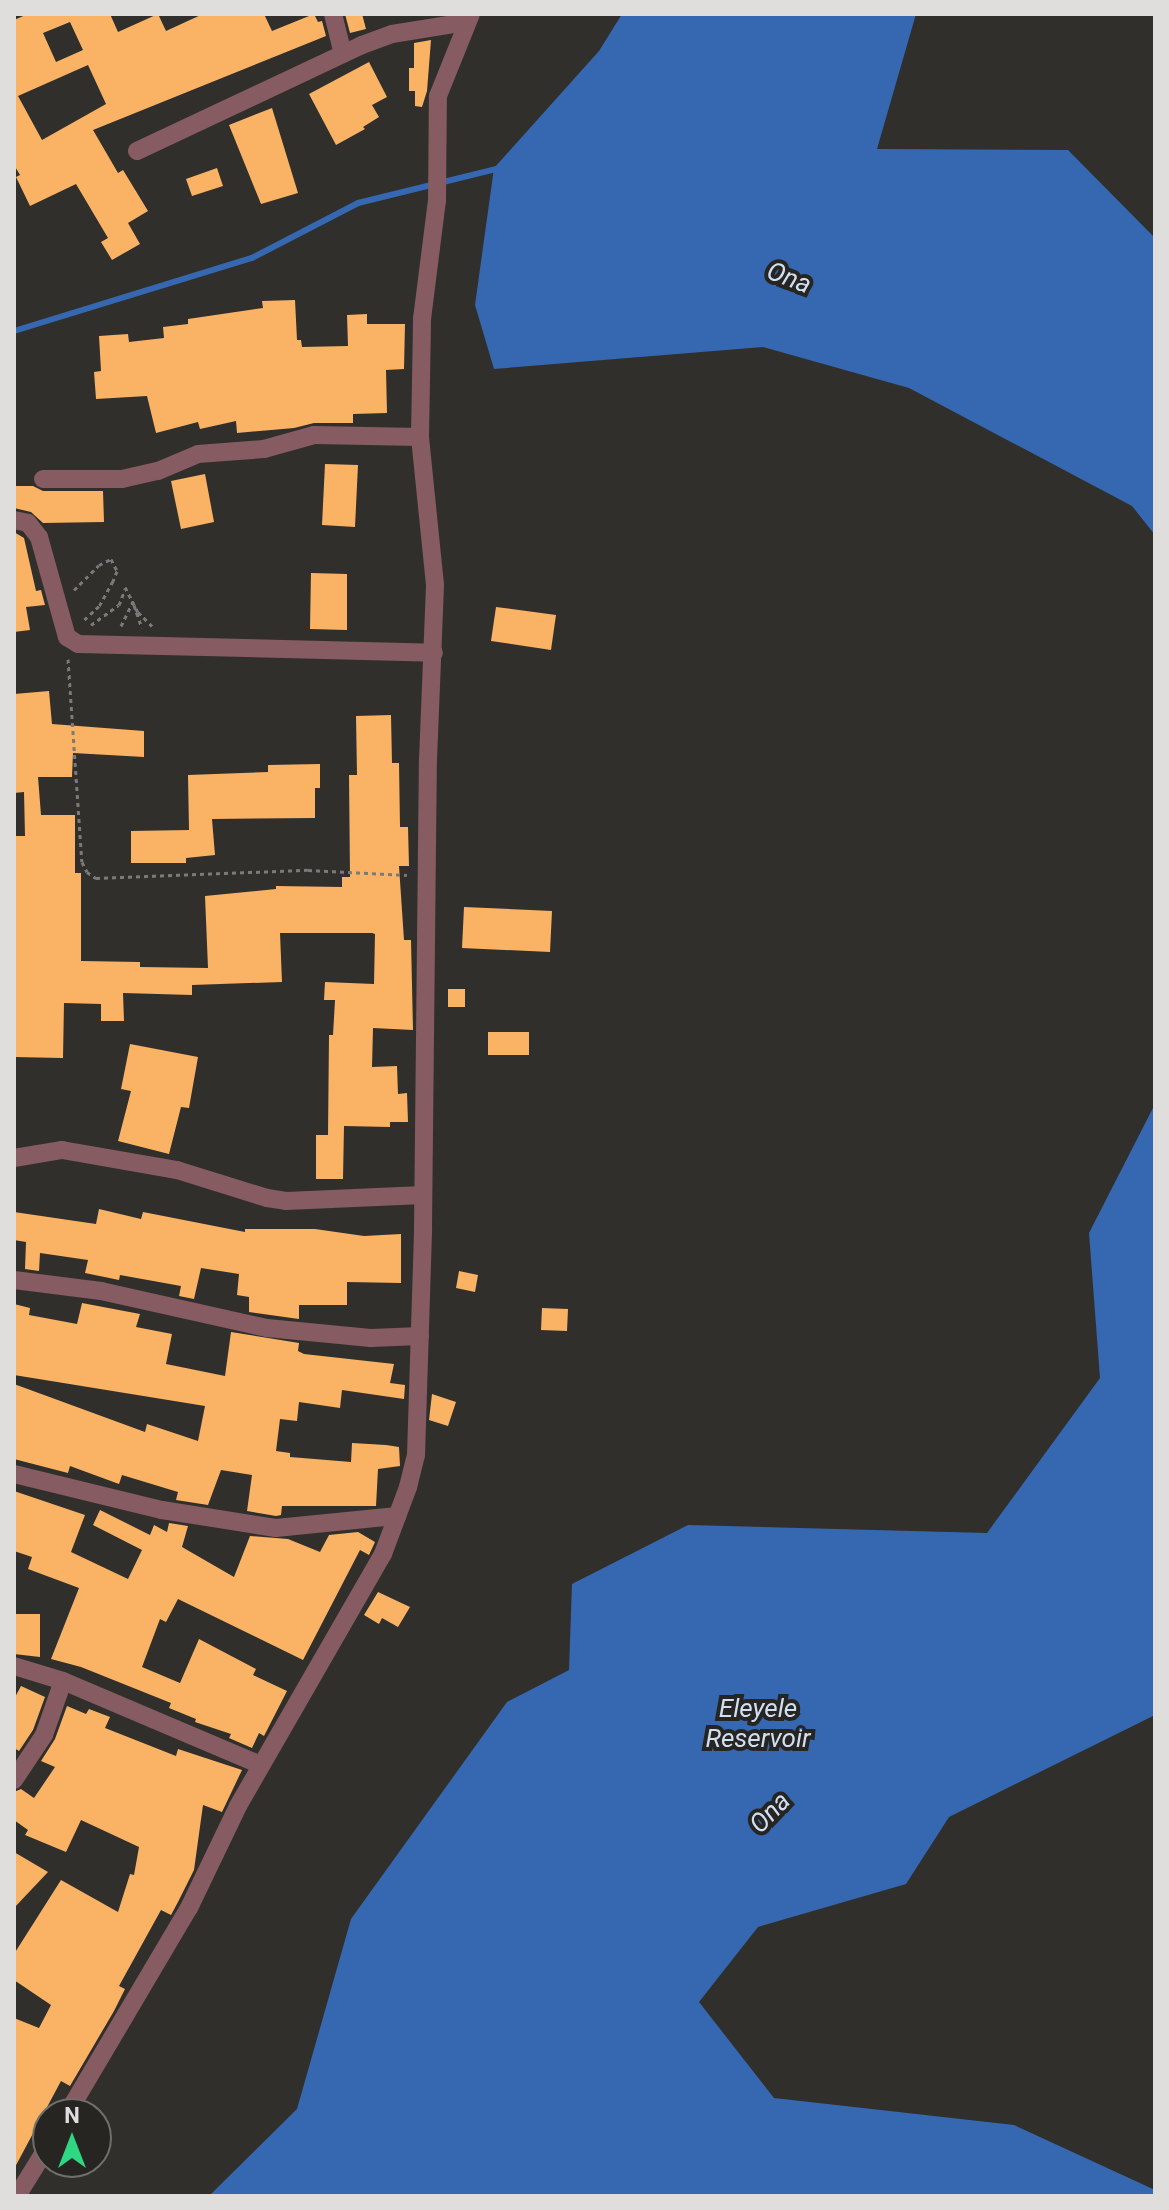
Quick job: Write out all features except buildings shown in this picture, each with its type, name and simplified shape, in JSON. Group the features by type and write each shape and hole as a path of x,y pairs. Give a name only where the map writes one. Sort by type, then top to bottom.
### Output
{"street":[{"path":"333,14 343,54"},
{"path":"137,151 392,34 469,18"},
{"path":"76,2098 189,1908 261,1765 383,1554 416,1455 435,585 420,437 422,319 437,201 438,96 469,18"},
{"path":"43,479 122,479 158,471 198,454 264,449 314,435 420,437"},
{"path":"14,520 28,523 39,537 60,613 72,641 109,646 434,653"},
{"path":"14,1158 62,1150 177,1170 286,1201 423,1195"},
{"path":"14,1280 101,1291 267,1328 371,1338 420,1336"},
{"path":"14,1474 162,1510 276,1528 397,1516"},
{"path":"14,1666 63,1681 261,1765"},
{"path":"14,1780 44,1735 63,1681"},
{"path":"17,2196 32,2172"}],"path":[{"path":"60,613 67,597 82,581 99,565 111,559 117,571 113,581 99,606 72,641 82,862 87,872 96,878 308,870 427,875"},
{"path":"72,641 105,612 119,605 125,587 138,612 152,626 170,635 180,648"},
{"path":"109,646 133,601"},
{"path":"133,601 150,647"}],"water":[{"name":"Ona","path":"622,14 916,14 877,149 1068,150 1155,238 1155,535 1132,506 909,388 763,347 494,369 475,305 494,168 599,51"},
{"name":"Eleyele Reservoir","path":"1155,1104 1155,1715 949,1817 906,1884 758,1927 699,2002 774,2098 1014,2125 1155,2190 1155,2196 209,2196 297,2109 351,1919 507,1702 569,1670 572,1584 688,1525 987,1533 1100,1378 1089,1233"}],"waterway":[{"path":"14,331 252,258 358,203 501,168"}]}
